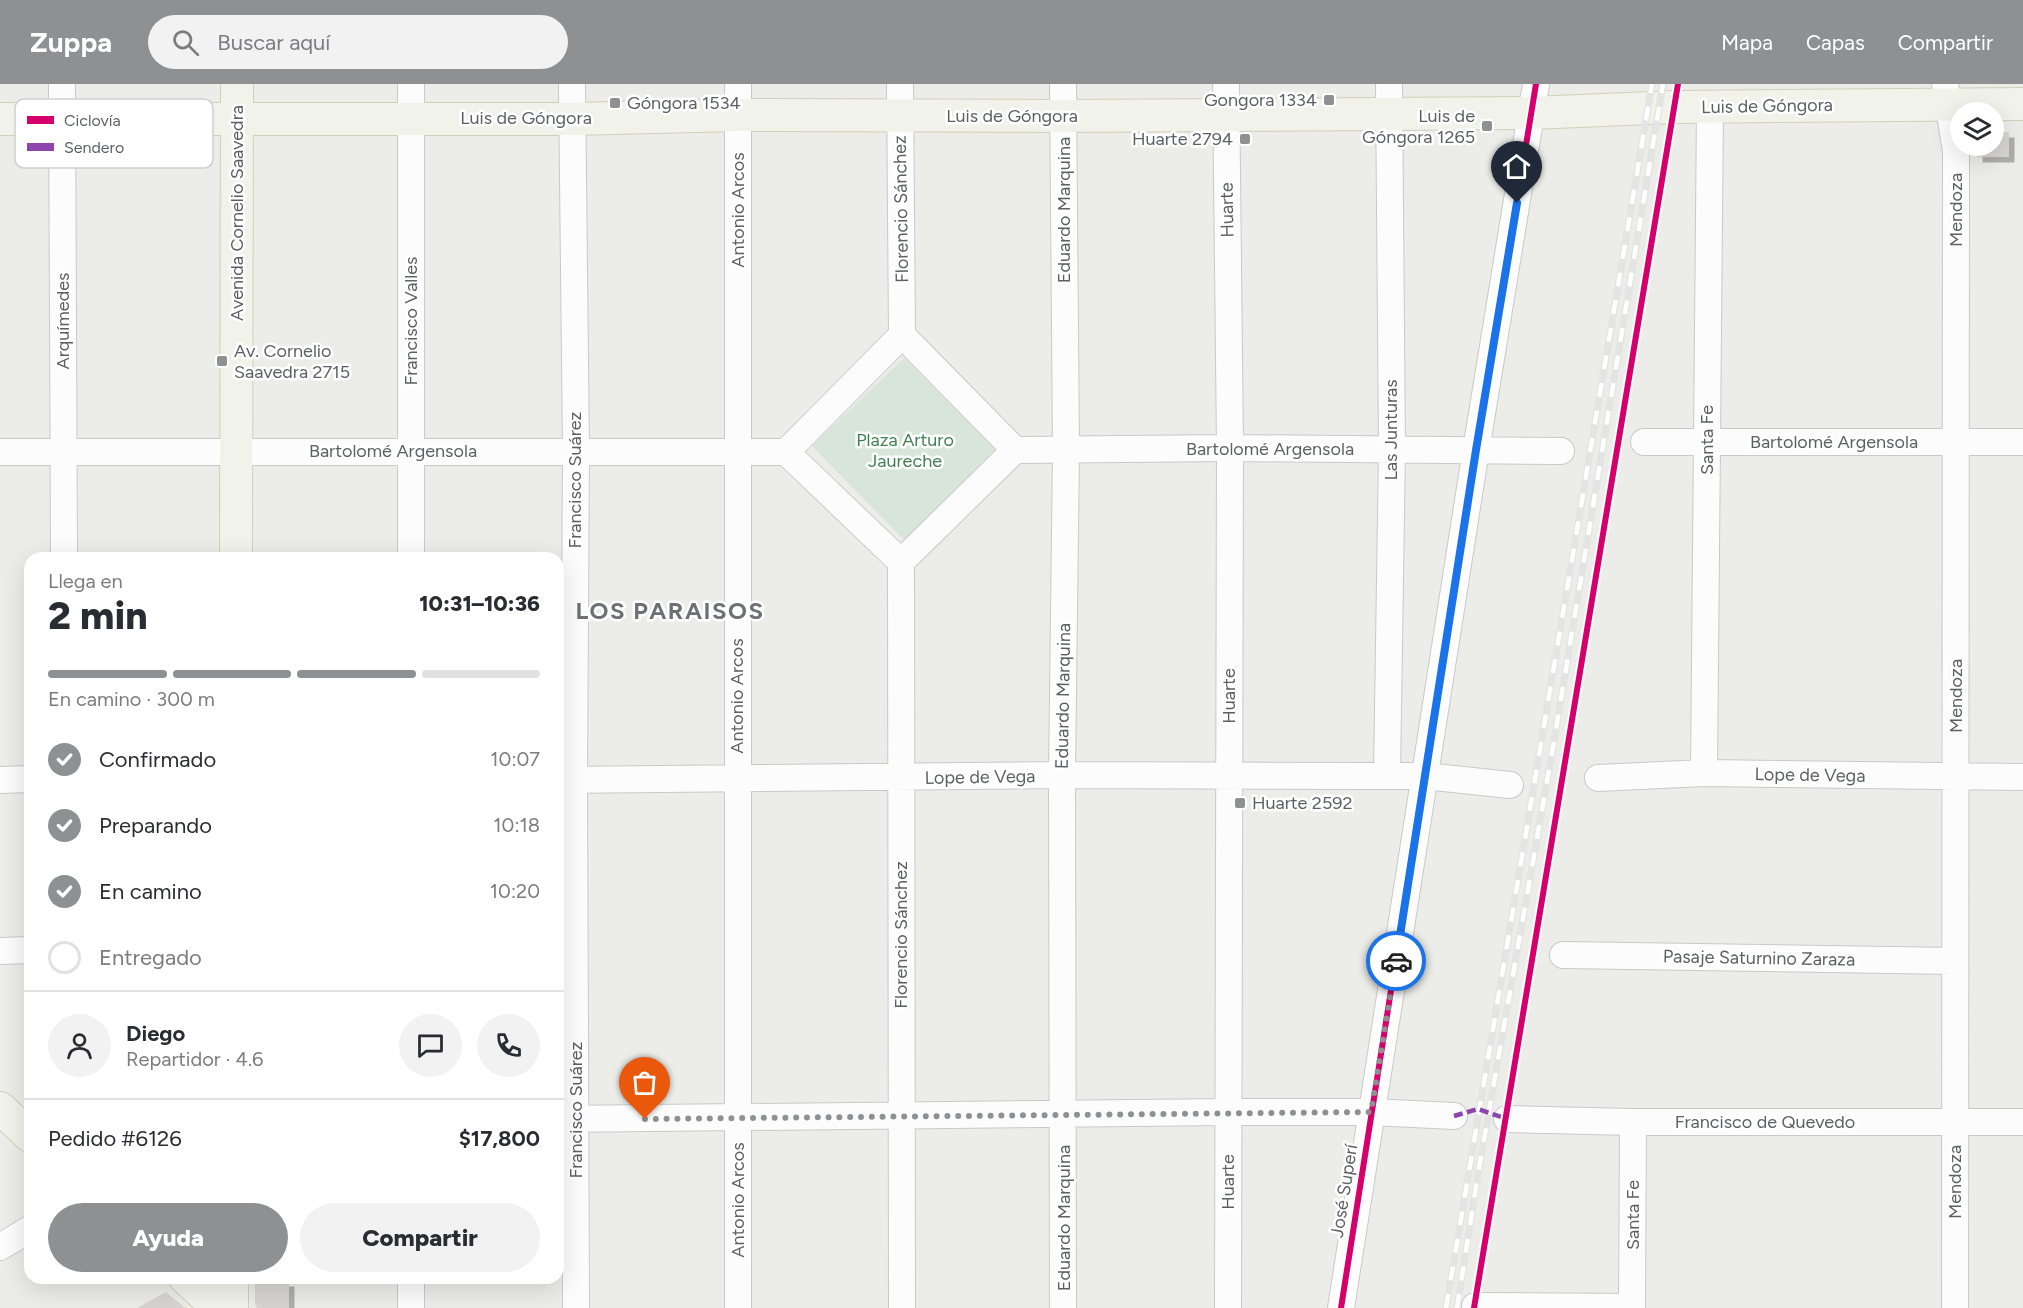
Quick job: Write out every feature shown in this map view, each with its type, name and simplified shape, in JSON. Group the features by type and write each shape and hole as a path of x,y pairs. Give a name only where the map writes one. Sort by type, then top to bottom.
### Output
{"main road":[{"name":"Avenida Cornelio Saavedra","path":"236,552 237,84"},
{"name":"Luis de Góngora","path":"213,118 572,118 738,115 1063,116 1226,99 1534,99 1710,107 1947,94 2023,104"},
{"path":"0,1108 24,1130"},
{"path":"192,1284 218,1308"},
{"path":"232,1284 232,1308"}],"street":[{"name":"Francisco Valles","path":"411,84 411,552"},
{"name":"Francisco Suárez","path":"572,84 576,452 566,780 567,1119 576,1308"},
{"name":"Antonio Arcos","path":"738,84 738,1308"},
{"name":"Florencio Sánchez","path":"900,84 902,335"},
{"name":"Eduardo Marquina","path":"1063,84 1066,451 1062,775 1063,1308"},
{"name":"Mendoza","path":"1947,94 1956,151 1955,1308"},
{"name":"Huarte","path":"1226,99 1230,448 1228,1308"},
{"name":"Las Junturas","path":"1387,776 1392,449 1389,99"},
{"name":"José Superí","path":"1341,1308 1476,450 1534,99"},
{"name":"Santa Fe","path":"1704,773 1710,107"},
{"name":"Arquímedes","path":"62,168 64,552"},
{"path":"902,335 1015,450 901,562 786,452 902,335"},
{"name":"Bartolomé Argensola","path":"1644,442 2023,442"},
{"name":"Bartolomé Argensola","path":"1015,450 1230,448 1562,451"},
{"name":"Bartolomé Argensola","path":"0,452 786,452"},
{"name":"Florencio Sánchez","path":"901,562 902,1308"},
{"name":"Lope de Vega","path":"1598,778 1704,773 2023,777"},
{"name":"Lope de Vega","path":"566,780 1228,775 1425,777 1510,785"},
{"path":"0,780 24,779"},
{"path":"0,951 24,950"},
{"name":"Pasaje Saturnino Zaraza","path":"1563,955 1955,961"},
{"path":"567,1119 1228,1112 1371,1112 1454,1116"},
{"name":"Francisco de Quevedo","path":"1506,1119 1634,1122 2023,1122"},
{"name":"Santa Fe","path":"1632,1307 1634,1122"},
{"path":"0,1246 24,1232"},
{"path":"411,1284 411,1308"},
{"path":"1475,1306 1632,1307"}],"green space":[{"name":"Plaza Arturo Jaureche","path":"904,358 997,452 905,541 812,446"}],"building":[{"path":"2004,132 2009,132 2009,157 1977,157 2004,156"},
{"path":"255,1284 289,1284 289,1308 257,1308"},
{"path":"166,1292 185,1308 137,1308"}],"railway":[{"path":"1446,1308 1652,84"},
{"path":"1457,1308 1663,84"}],"marked path":[{"path":"1454,1116 1478,1109 1507,1119"}],"cycle path":[{"path":"1341,1308 1536,84"},
{"path":"1474,1308 1678,84"}],"way so far":[{"path":"645,1119 1371,1112 1396,961"}],"place":[{"name":"Gongora 1334","path":"1329,100"},
{"name":"Góngora 1534","path":"615,103"},
{"name":"Luis de Góngora 1265","path":"1487,126"},
{"name":"Huarte 2794","path":"1245,139"},
{"name":"Av. Cornelio Saavedra 2715","path":"222,361"},
{"name":"Huarte 2592","path":"1240,803"}],"district":[{"name":"LOS PARAISOS","path":"670,611"}],"route":[{"path":"1396,961 1517,203"}]}
